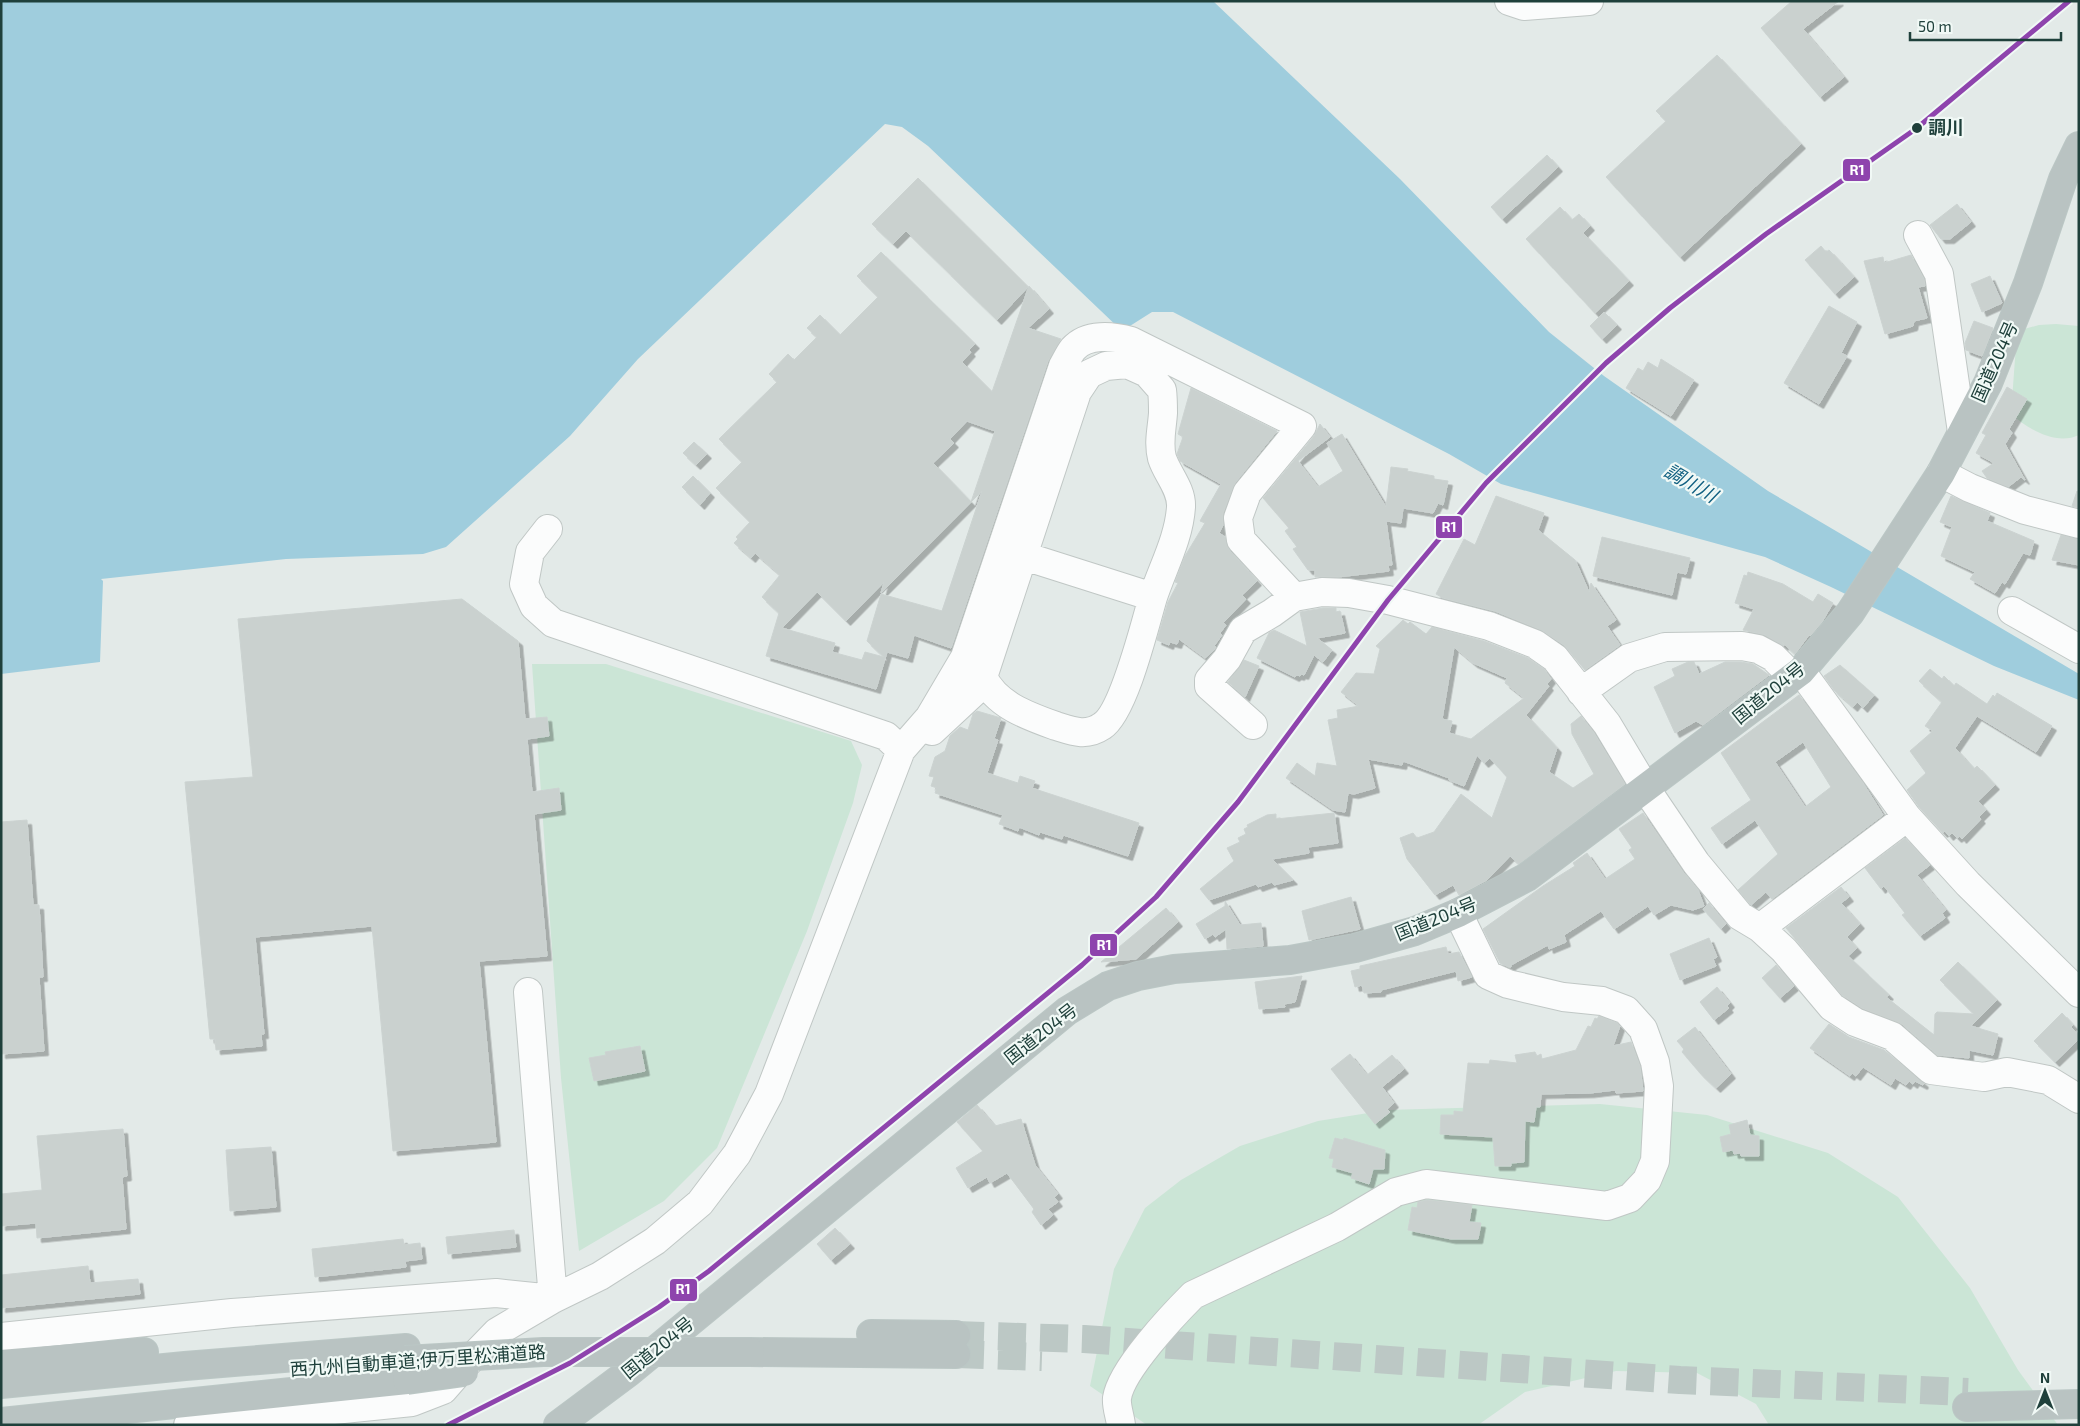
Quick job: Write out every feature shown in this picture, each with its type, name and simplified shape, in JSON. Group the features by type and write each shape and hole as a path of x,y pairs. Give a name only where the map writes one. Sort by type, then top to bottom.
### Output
{"highway":[{"name":"国道204号","path":"558,1425 629,1372 1067,1011 1108,986 1138,976 1174,969 1290,960 1355,948 1415,931 1458,913 1527,877 1797,674 1850,613 1941,473 1991,374 2028,284 2063,179 2079,146"},
{"path":"1,1364 86,1356 248,1346 406,1363 552,1361 750,1343 956,1344"},
{"path":"1,1422 406,1363"},
{"name":"西九州自動車道;伊万里松浦道路","path":"1,1384 195,1365 406,1363"},
{"name":"西九州自動車道;伊万里松浦道路","path":"1,1398 188,1378 406,1363"},
{"path":"2079,1389 1967,1399 2079,1404"}],"street":[{"path":"1509,1 1524,6 1589,1"},
{"path":"1918,235 1939,274 1962,432"},
{"path":"188,1425 412,1402 443,1390 498,1332 553,1299 600,1276 655,1241 700,1203 737,1154 769,1094 900,750 929,718 965,657 1063,366 1074,348 1093,338 1114,336 1131,341 1302,426 1247,493 1238,518 1241,540 1294,597"},
{"path":"900,750 931,731 974,692 983,677 1078,392 1089,374 1106,366 1127,364 1147,373 1162,390 1163,412 1159,439 1162,459 1175,483 1181,504 1178,528 1153,597 1136,656 1116,709 1103,726 1080,734 1030,717 999,699 988,689 983,677"},
{"path":"1941,473 1970,488 2025,510 2079,524"},
{"path":"548,529 530,552 524,584 534,606 553,623 886,736 900,750"},
{"path":"1024,556 1153,597"},
{"path":"1253,725 1209,686 1209,680 1227,659 1243,630 1294,597 1322,592 1349,593 1388,600 1490,626 1536,644 1554,658 1607,724 1646,789 1696,863 1740,916 1760,928 1784,950 1832,1007 1856,1022 1892,1036 1931,1070 1984,1077 2007,1072 2048,1080 2079,1099"},
{"path":"2012,611 2079,649"},
{"path":"1582,692 1629,658 1665,647 1742,646 1758,649 1773,657 1797,674 1907,817 1968,884 2079,993"},
{"path":"1760,928 1907,817"},
{"path":"1121,1425 1116,1399 1124,1376 1174,1313 1193,1295 1337,1227 1396,1192 1426,1184 1607,1206 1630,1198 1647,1180 1655,1161 1659,1086 1655,1062 1643,1029 1626,1010 1602,1001 1554,995 1508,984 1488,974 1458,913"},
{"path":"528,992 553,1299"},
{"path":"1,1337 232,1313 496,1293 553,1299"}],"green space":[{"path":"2039,325 2079,326 2079,435 2070,438 2052,437 2043,434 2011,414 2017,331"},
{"path":"532,664 606,664 851,741 862,765 853,803 807,931 717,1148 664,1201 579,1251 561,1078"},
{"path":"1600,1104 1707,1115 1828,1153 1898,1197 1970,1288 2018,1370 2058,1425 1769,1425 1756,1404 1697,1373 1616,1371 1525,1392 1478,1425 1147,1425 1090,1386 1114,1269 1145,1208 1181,1180 1240,1146 1318,1121 1387,1110"}],"water":[{"name":"調川川","path":"1,1 1213,1 1400,179 1549,332 1604,376 1768,491 2079,674 2079,700 1994,666 1765,557 1501,484 1449,454 1173,312 1152,312 1122,331 928,146 902,127 885,124 638,359 570,436 446,547 423,554 286,559 101,579 103,581 100,662 1,674"}],"building":[{"path":"1792,1 1839,1 1803,29 1844,77 1820,97 1761,28"},
{"path":"1717,55 1801,144 1680,257 1606,177 1666,121 1656,111"},
{"path":"1547,155 1558,167 1502,219 1491,207"},
{"path":"918,178 1028,287 997,320 906,231 893,244 872,224"},
{"path":"1957,204 1971,222 1950,239 1941,239 1930,225"},
{"path":"1560,207 1572,220 1579,214 1590,226 1583,233 1629,281 1595,313 1526,239"},
{"path":"1821,246 1826,252 1829,250 1854,277 1835,294 1805,260"},
{"path":"881,252 975,344 962,362 992,392 1029,286 1049,309 1028,328 1061,339 1048,361 951,648 914,635 908,658 887,652 876,689 766,656 779,613 762,597 780,575 755,553 751,558 734,543 738,539 736,537 750,522 716,488 742,462 719,439 777,382 769,374 788,354 794,360 817,337 807,328 820,315 840,335 878,297 857,276","holes":["967,421 995,431 971,502 933,463 954,443 950,439","982,491 942,611 881,594 867,641 884,657 865,652 862,660 832,652 835,643 782,628 817,592 846,621 884,582 881,593"]},
{"path":"1911,255 1924,279 1925,286 1918,287 1927,318 1914,321 1913,326 1885,334 1864,261 1883,257 1884,263"},
{"path":"1990,276 2002,303 1982,312 1971,284"},
{"path":"1829,306 1857,322 1841,353 1847,356 1819,404 1784,383"},
{"path":"1604,312 1617,325 1602,339 1590,326"},
{"path":"1974,321 1993,328 1982,356 1966,350 1965,343"},
{"path":"1661,359 1694,380 1671,416 1626,388 1638,368 1643,371 1648,362 1658,368"},
{"path":"2007,387 2027,399 2009,429 2012,433 2005,444 2025,480 2021,477 2008,487 1987,478 1982,471 1994,463 1976,453 1986,435 1982,433"},
{"path":"1191,388 1277,431 1235,483 1223,513 1223,525 1219,533 1225,537 1230,551 1257,581 1242,595 1246,599 1223,623 1226,625 1214,646 1216,647 1205,658 1179,639 1177,644 1170,642 1169,645 1157,640 1168,602 1178,583 1175,582 1185,556 1205,523 1200,521 1221,484 1180,461 1177,454 1183,437 1178,434"},
{"path":"1320,424 1330,437 1298,461 1318,487 1343,471 1327,443 1342,434 1386,507 1391,467 1408,469 1407,471 1434,476 1434,479 1448,481 1443,505 1438,503 1433,513 1403,508 1401,523 1386,521 1392,565 1388,565 1389,571 1338,577 1315,577 1315,570 1308,570 1293,549 1297,547 1285,531 1289,528 1263,498 1314,436"},
{"path":"694,442 707,454 696,465 683,453"},
{"path":"693,476 710,493 700,505 682,487"},
{"path":"2077,491 2079,492 2079,508 2072,506"},
{"path":"1496,496 1544,513 1538,530 1575,560 1589,592 1591,583 1616,620 1607,626 1620,645 1585,670 1564,645 1541,630 1495,611 1443,598 1436,594 1464,539 1475,545"},
{"path":"1951,496 1990,513 1987,521 2034,541 2030,555 2023,553 2005,584 2002,582 1995,593 1970,579 1975,572 1941,556 1952,527 1940,522"},
{"path":"2061,535 2079,539 2079,565 2052,560"},
{"path":"1602,537 1690,558 1686,574 1677,572 1672,595 1593,576"},
{"path":"1748,572 1783,584 1813,602 1818,594 1833,603 1822,622 1809,635 1795,654 1782,642 1784,646 1765,635 1743,630 1754,609 1735,603 1744,575 1747,576"},
{"path":"462,599 518,641 525,719 547,717 549,736 527,739 532,792 559,788 561,810 534,814 547,956 479,961 496,1142 393,1151 372,926 255,937 264,1034 261,1034 262,1046 216,1050 215,1039 210,1039 185,782 253,777 238,619"},
{"path":"1336,608 1336,612 1340,611 1345,633 1317,638 1332,650 1323,662 1314,655 1304,675 1301,674 1295,677 1257,658 1269,633 1274,630 1307,646 1300,612"},
{"path":"1403,620 1408,624 1410,622 1426,634 1432,627 1484,641 1528,658 1544,669 1551,679 1547,684 1549,686 1526,715 1557,748 1549,772 1573,788 1594,774 1572,734 1571,724 1581,716 1594,733 1625,784 1519,864 1510,856 1487,880 1459,895 1453,885 1435,895 1407,859 1400,838 1413,833 1417,838 1434,832 1461,794 1492,818 1507,777 1490,758 1484,763 1477,755 1464,786 1449,780 1449,778 1403,761 1402,765 1368,759 1375,788 1354,794 1348,793 1345,812 1333,810 1286,778 1297,763 1315,776 1317,763 1337,766 1328,720 1338,718 1337,710 1359,706 1341,692 1356,673 1374,674 1380,649 1376,646","holes":["1454,647 1473,663 1507,678 1505,683 1524,698 1471,739 1449,733 1452,721 1442,719"]},
{"path":"1244,660 1259,666 1245,697 1228,682"},
{"path":"1688,662 1694,662 1699,674 1725,662 1741,662 1753,664 1769,675 1703,725 1696,721 1675,733 1654,687 1675,676 1672,669"},
{"path":"1840,665 1874,695 1863,708 1857,702 1853,707 1834,690 1824,676"},
{"path":"1930,669 1942,679 1944,676 1954,686 1956,683 1987,704 1993,695 1995,697 1997,693 2052,726 2036,752 1977,716 1955,748 1974,769 1977,766 1995,785 1978,801 1986,810 1979,817 1981,819 1962,839 1960,836 1957,838 1952,833 1949,836 1945,831 1943,833 1919,807 1907,790 1926,773 1910,751 1933,731 1925,726 1942,702 1919,681"},
{"path":"1799,695 1863,783 1883,815 1772,899 1766,892 1751,905 1738,890 1778,854 1755,820 1722,844 1711,828 1751,800 1721,753","holes":["1803,742 1831,787 1805,807 1775,762"]},
{"path":"977,711 1001,718 994,739 998,740 987,773 1018,783 1020,776 1035,781 1032,788 1139,823 1128,856 1063,835 1062,839 1040,832 1039,835 1019,827 1018,831 999,824 1003,815 935,793 937,788 931,786 934,777 929,776 935,757 945,751 950,736 960,727 968,730 973,714"},
{"path":"1334,813 1338,843 1308,847 1309,853 1272,859 1293,880 1274,885 1272,882 1258,887 1256,884 1209,900 1200,889 1234,861 1227,848 1240,842 1238,838 1246,834 1244,829 1248,827 1247,825 1267,815 1276,814 1276,819"},
{"path":"1643,813 1683,872 1698,890 1704,906 1693,910 1671,905 1654,915 1648,906 1614,929 1601,911 1564,935 1566,942 1549,949 1548,945 1511,965 1511,967 1500,963 1483,929 1543,886 1575,866 1573,863 1587,853 1605,879 1635,859 1629,850 1632,848 1619,829"},
{"path":"27,820 33,905 39,905 43,977 39,977 44,1051 1,1054 1,822"},
{"path":"1905,838 1930,865 1917,875 1946,910 1942,913 1945,918 1920,936 1902,915 1905,913 1884,886 1881,889 1865,868"},
{"path":"1841,887 1849,897 1841,903 1860,924 1847,937 1857,948 1848,956 1889,995 1886,997 1934,1035 1935,1014 1937,1012 1974,1014 1940,980 1958,962 1997,1000 1971,1026 1998,1034 1993,1055 1969,1050 1969,1058 1938,1055 1902,1024 1862,1008 1842,995 1786,928"},
{"path":"1351,897 1360,929 1309,940 1302,911"},
{"path":"1225,901 1240,925 1261,923 1263,946 1227,949 1226,929 1215,937 1213,934 1205,939 1196,924 1225,906"},
{"path":"1709,903 1726,924 1721,929 1703,909"},
{"path":"1166,908 1178,922 1136,959 1101,962"},
{"path":"1709,938 1717,957 1713,959 1716,966 1680,980 1670,954"},
{"path":"1446,947 1448,954 1459,952 1472,977 1458,981 1456,971 1381,990 1381,992 1364,993 1362,985 1355,987 1351,971 1360,969 1360,966"},
{"path":"1776,965 1794,986 1780,998 1762,978"},
{"path":"1302,976 1295,1002 1284,1004 1285,1007 1259,1009 1255,982"},
{"path":"1717,987 1730,1003 1727,1006 1729,1008 1714,1020 1700,1002"},
{"path":"2062,1013 2073,1025 2071,1027 2079,1036 2079,1039 2055,1062 2034,1041"},
{"path":"1599,1016 1620,1026 1613,1046 1631,1042 1640,1066 1643,1091 1616,1093 1615,1090 1590,1093 1541,1094 1540,1107 1536,1107 1534,1122 1525,1121 1524,1162 1511,1163 1511,1166 1495,1166 1493,1137 1440,1134 1441,1115 1454,1115 1454,1111 1463,1112 1468,1063 1489,1064 1490,1060 1517,1063 1515,1055 1535,1052 1537,1056 1541,1054 1542,1059 1576,1050 1588,1026 1591,1027 1595,1018 1597,1019"},
{"path":"1829,1024 1849,1037 1884,1050 1924,1083 1923,1085 1915,1081 1913,1084 1909,1081 1906,1085 1895,1078 1891,1085 1863,1067 1856,1076 1852,1073 1850,1076 1810,1048"},
{"path":"1695,1027 1731,1074 1716,1088 1682,1052 1684,1049 1677,1041"},
{"path":"640,1046 645,1071 594,1081 589,1058 606,1055 605,1052"},
{"path":"1350,1054 1367,1075 1392,1055 1404,1069 1382,1087 1394,1103 1387,1109 1390,1112 1375,1124 1331,1069"},
{"path":"977,1105 995,1126 1021,1119 1035,1165 1058,1194 1054,1197 1058,1202 1048,1209 1053,1215 1041,1225 1032,1212 1034,1209 1007,1173 990,1183 987,1177 968,1188 956,1168 983,1151 957,1122"},
{"path":"1747,1120 1750,1135 1759,1136 1759,1156 1741,1156 1740,1153 1734,1154 1733,1150 1723,1152 1720,1137 1731,1134 1729,1125"},
{"path":"123,1129 127,1176 122,1177 126,1229 37,1238 36,1223 1,1226 1,1194 42,1190 37,1136"},
{"path":"1335,1138 1343,1140 1344,1138 1385,1150 1384,1169 1373,1169 1369,1184 1351,1178 1353,1173 1332,1167 1334,1159 1329,1158"},
{"path":"271,1147 276,1207 230,1211 226,1150"},
{"path":"1427,1200 1472,1205 1469,1222 1481,1223 1478,1239 1451,1239 1408,1230 1412,1207 1417,1208 1418,1202"},
{"path":"835,1228 850,1244 831,1260 817,1244"},
{"path":"514,1230 516,1247 448,1254 446,1237"},
{"path":"403,1239 404,1245 420,1243 422,1259 405,1261 406,1267 315,1277 312,1249"},
{"path":"88,1266 90,1283 138,1279 140,1294 1,1308 1,1275"}],"tunnel":[{"path":"956,1335 1084,1339 1680,1380 1968,1392"},
{"path":"956,1354 1042,1357"}],"transit line":[{"name":"R1","path":"448,1425 570,1363 659,1307 709,1271 1082,965 1156,897 1238,802 1388,600 1486,483 1606,363 1670,308 1766,234 1917,128 2069,1"}],"place":[{"name":"調川","path":"1917,128"}]}
